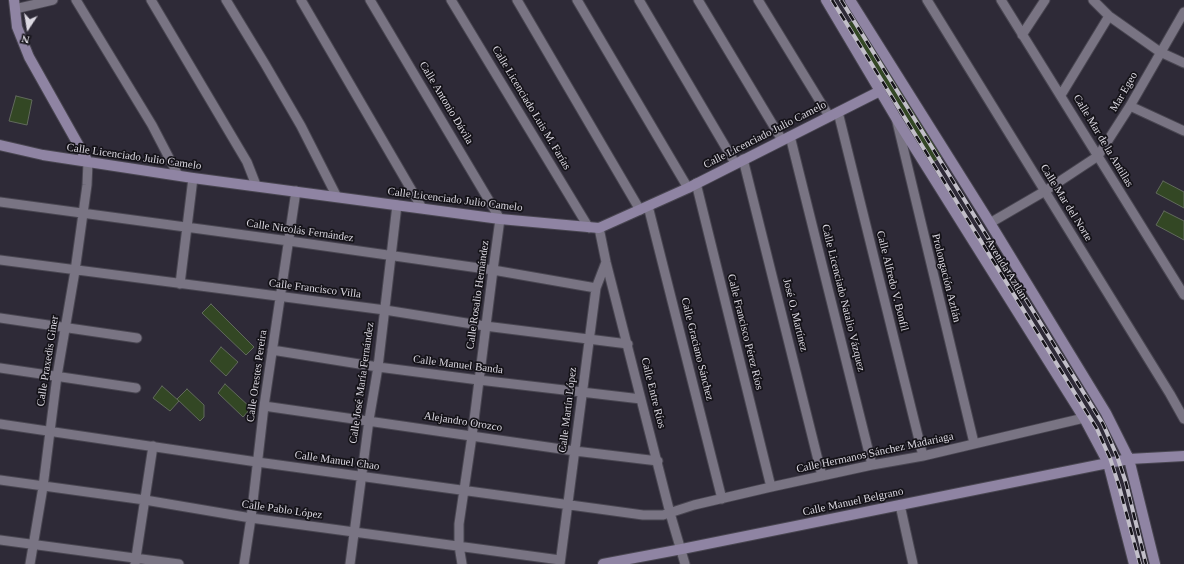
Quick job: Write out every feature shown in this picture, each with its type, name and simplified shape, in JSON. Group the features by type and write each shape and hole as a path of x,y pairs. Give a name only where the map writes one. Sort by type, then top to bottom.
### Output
{"street":[{"path":"53,0 14,4 18,27 29,58 88,162"},
{"path":"76,0 152,125 178,175"},
{"path":"151,0 247,162 256,185"},
{"path":"226,0 298,120 337,197"},
{"path":"301,0 422,208"},
{"name":"Calle Antonio Dávila","path":"370,0 500,219"},
{"name":"Calle Licenciado Luis M. Farías","path":"451,0 594,228"},
{"name":"Calle Graciano Sánchez","path":"517,0 644,208 722,499"},
{"name":"Calle Francisco Pérez Ríos","path":"577,0 692,185 772,487"},
{"name":"José O. Martínez","path":"639,0 739,161 822,476"},
{"name":"Calle Licenciado Natalio Vázquez","path":"698,0 786,138 872,465"},
{"name":"Calle Alfredo V. Bonfil","path":"758,0 834,114 923,456"},
{"name":"Avenida Aztlán","path":"826,0 896,118 1084,418 1108,463 1132,564"},
{"name":"Avenida Aztlán","path":"850,0 990,223 1106,413 1129,459 1155,564"},
{"name":"Calle Mar del Norte","path":"927,0 1184,419"},
{"name":"Calle Mar de la Antillas","path":"1001,0 1184,296"},
{"path":"1022,35 1045,0"},
{"path":"1093,0 1110,16 1160,52 1184,63"},
{"name":"Mar Egeo","path":"990,223 1044,191 1098,156 1130,106 1184,12"},
{"path":"1061,95 1110,16"},
{"name":"Calle Licenciado Julio Camelo","path":"0,145 43,155 193,178 256,185 500,219 594,228 644,208 880,91"},
{"path":"1130,106 1184,131"},
{"name":"Prolongación Aztlán","path":"896,118 974,443"},
{"name":"Calle Praxedis Giner","path":"30,564 43,487 57,376 75,271 87,185 88,162"},
{"path":"180,284 193,178"},
{"name":"Calle Orestes Pereira","path":"244,564 264,406 296,191"},
{"name":"Calle Nicolás Fernández","path":"0,202 492,270 596,288"},
{"name":"Calle José María Fernández","path":"350,564 353,532 378,367 397,205"},
{"name":"Calle Rosalio Hernández","path":"462,564 459,546 460,524 492,270 500,219"},
{"name":"Calle Entre Ríos","path":"594,228 606,262 670,512 685,564"},
{"name":"Calle Francisco Villa","path":"0,260 75,271 385,310 486,326 628,344"},
{"name":"Calle Martín López","path":"560,562 596,288 606,262"},
{"path":"0,318 137,338"},
{"name":"Calle Manuel Banda","path":"272,350 378,367 642,399"},
{"path":"0,368 136,388"},
{"name":"Alejandro Orozco","path":"264,406 575,451 658,461"},
{"name":"Calle Hermanos Sánchez Madariaga","path":"670,512 772,487 872,465 923,456 1084,418"},
{"name":"Calle Manuel Chao","path":"0,424 50,433 153,446 257,462 643,515 663,515 670,512"},
{"path":"136,561 153,446"},
{"name":"Calle Manuel Belgrano","path":"604,564 682,550 1129,459 1184,456"},
{"name":"Calle Pablo López","path":"0,480 145,500 251,518 459,546 560,562"},
{"path":"900,505 913,564"},
{"path":"0,540 136,561 179,564"}],"building":[{"path":"860,16 946,154 925,167 839,29"},
{"path":"16,96 32,100 27,125 9,121"},
{"path":"1163,181 1184,192 1184,208 1156,193"},
{"path":"1164,211 1184,221 1184,240 1156,225"},
{"path":"211,304 254,347 246,355 202,313"},
{"path":"221,347 238,362 226,376 210,361"},
{"path":"225,384 251,408 243,417 218,393"},
{"path":"162,386 179,401 170,411 153,398"},
{"path":"187,389 204,405 204,417 200,421 177,399"}],"railway":[{"path":"832,0 1097,429 1110,458 1119,486 1140,564"},
{"path":"841,0 1103,424 1117,456 1126,483 1146,564"}]}
